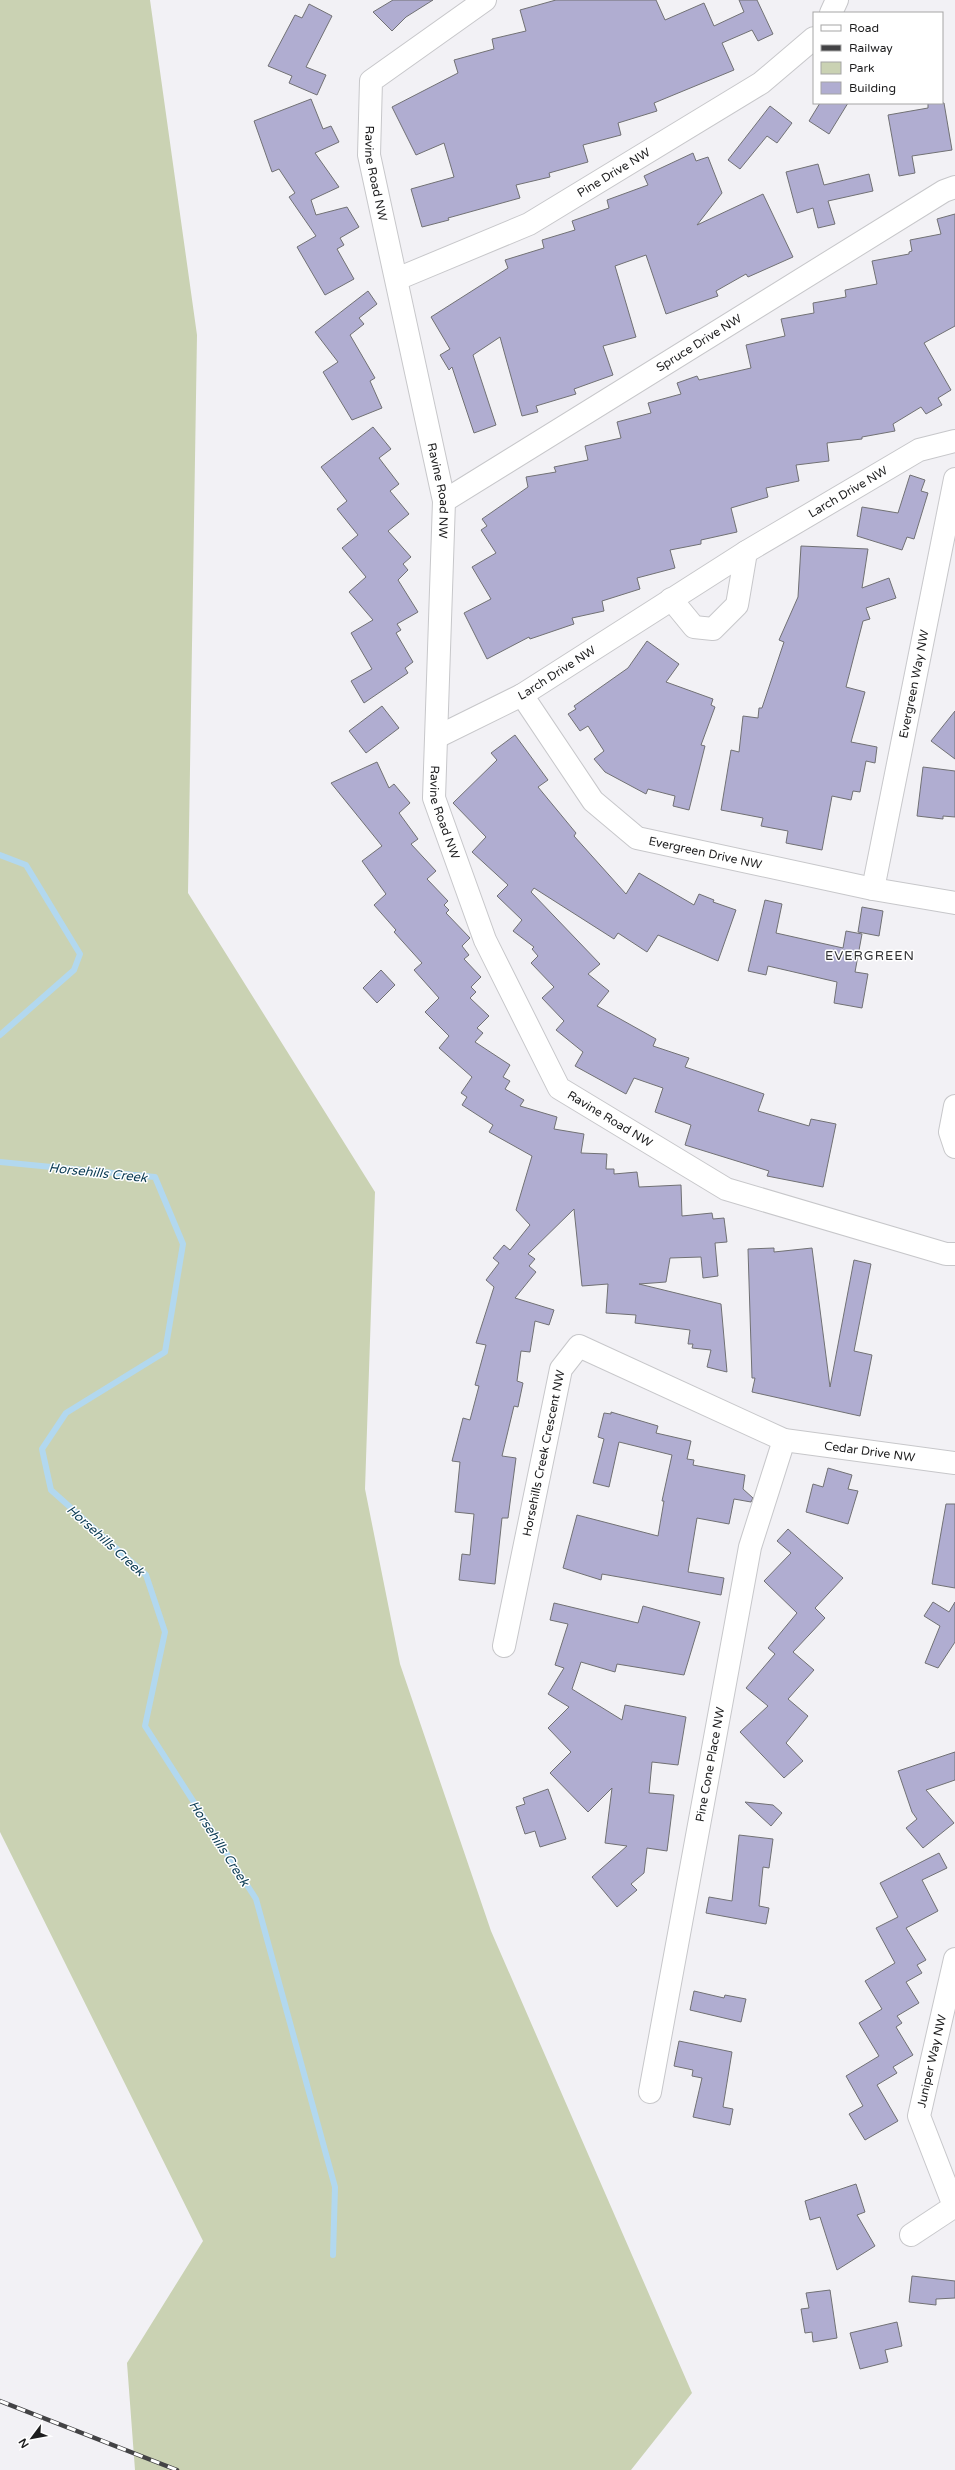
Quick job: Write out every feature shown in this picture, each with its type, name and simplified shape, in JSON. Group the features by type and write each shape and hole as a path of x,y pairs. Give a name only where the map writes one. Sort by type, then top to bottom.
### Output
{"street":[{"name":"Ravine Road NW","path":"486,0 371,81 369,155 398,279 444,501 434,798 485,940 559,1088 726,1189 946,1254 955,1254"},
{"path":"831,12 837,0"},
{"name":"Pine Drive NW","path":"398,279 529,224 761,83 813,39"},
{"name":"Spruce Drive NW","path":"444,501 944,191 955,187"},
{"name":"Larch Drive NW","path":"437,737 522,695 670,599 746,552 919,450 955,441"},
{"name":"Evergreen Way NW","path":"872,889 955,479"},
{"path":"670,599 694,627 713,629 737,605 746,552"},
{"name":"Evergreen Drive NW","path":"522,695 593,801 637,838 872,889 955,903"},
{"path":"955,1106 950,1132 955,1147"},
{"name":"Horsehills Creek Crescent NW","path":"504,1646 561,1369 579,1346 784,1440"},
{"name":"Cedar Drive NW","path":"784,1440 955,1463"},
{"name":"Pine Cone Place NW","path":"650,2092 750,1547 784,1440"},
{"name":"Juniper Way NW","path":"955,1959 919,2116 955,2206"},
{"path":"911,2235 955,2206"}],"green space":[{"path":"0,0 150,0 197,335 188,893 375,1192 365,1489 400,1664 491,1931 692,2393 631,2470 135,2470 127,2363 203,2241 0,1832"}],"building":[{"path":"393,0 433,0 406,17 392,31 373,12"},
{"path":"556,0 656,0 665,20 704,3 714,26 744,12 739,0 757,0 773,34 758,41 752,30 722,43 734,70 654,103 657,111 618,123 621,135 583,145 588,162 549,173 550,177 516,185 520,198 448,218 449,220 422,227 411,189 454,177 444,143 416,155 392,107 458,73 454,60 494,49 492,39 526,31 520,10"},
{"path":"309,4 332,16 306,67 326,75 317,95 289,83 292,76 268,66 295,15 302,18"},
{"path":"311,99 323,129 331,126 339,142 315,153 339,187 311,200 316,215 347,207 359,227 340,238 344,245 337,249 354,279 325,295 297,247 316,236 289,197 295,193 279,169 272,172 254,121"},
{"path":"944,103 952,150 912,156 915,173 899,176 888,115 928,108 928,104"},
{"path":"819,104 847,104 829,134 809,121"},
{"path":"770,106 792,123 777,143 767,136 740,169 728,160"},
{"path":"693,153 696,161 708,157 722,193 697,225 763,194 793,257 748,277 746,274 716,291 718,296 666,314 646,255 615,266 636,337 603,346 613,375 574,389 576,394 536,406 538,412 522,416 500,337 473,355 496,425 474,433 452,367 449,370 440,355 450,349 431,317 508,268 505,260 544,248 542,240 575,230 572,221 609,208 607,200 648,185 644,176"},
{"path":"818,164 824,185 869,174 873,191 828,201 835,224 818,228 813,208 797,213 786,172"},
{"path":"955,214 955,326 924,343 951,390 938,398 942,405 926,414 921,407 893,424 895,431 862,437 862,439 827,443 829,461 796,465 799,481 766,488 768,497 731,508 737,532 701,540 701,544 670,550 675,568 637,578 640,589 602,601 604,611 572,618 574,624 530,639 529,637 487,659 464,613 491,599 472,567 496,553 481,530 487,526 482,519 528,487 526,477 556,472 554,467 588,460 585,446 621,438 617,422 651,413 648,403 681,394 677,383 697,376 699,380 751,368 746,345 785,336 781,319 814,313 813,303 846,297 845,290 877,284 872,261 909,254 909,252 912,251 910,240 941,234 937,219"},
{"path":"368,291 377,304 359,318 364,324 350,335 375,378 370,381 382,408 352,420 323,372 338,362 315,332"},
{"path":"373,427 391,449 379,458 399,484 390,491 409,514 388,531 411,557 403,564 408,570 398,580 418,612 397,624 401,630 396,633 413,662 405,668 408,673 364,703 351,681 372,669 351,633 373,620 349,592 366,577 342,548 358,535 337,509 347,501 321,467"},
{"path":"910,475 925,480 921,491 928,493 914,539 907,537 902,550 857,536 862,507 898,513"},
{"path":"801,546 868,549 862,588 889,578 896,598 866,608 870,619 863,621 846,687 865,692 851,742 877,747 875,763 866,761 860,792 853,791 851,800 832,796 822,850 786,843 788,831 761,826 763,818 721,810 731,750 739,752 743,716 758,718 759,708 762,708 784,642 779,640 798,597"},
{"path":"647,641 679,664 666,682 713,699 711,705 715,707 701,745 705,746 689,810 673,806 675,796 648,789 646,794 605,772 594,759 604,751 588,726 580,731 568,714 576,709 574,706 628,668"},
{"path":"382,706 399,728 366,753 349,731"},
{"path":"955,711 955,759 931,741"},
{"path":"515,735 548,780 538,787 576,833 574,836 626,894 639,873 694,905 699,894 714,900 713,902 736,910 718,961 658,935 647,952 618,933 614,939 534,888 531,892 600,964 588,974 609,991 597,1006 656,1039 653,1046 689,1058 685,1067 764,1094 758,1111 809,1126 811,1119 836,1124 823,1187 767,1176 769,1171 685,1145 691,1125 655,1112 663,1088 634,1078 626,1094 575,1066 583,1052 556,1030 564,1021 542,998 554,987 531,963 538,956 532,949 534,947 513,931 522,920 497,896 508,885 472,852 486,837 453,803 497,760 491,753"},
{"path":"377,762 389,788 394,784 410,803 399,813 418,839 411,844 436,871 427,879 448,901 444,905 449,910 446,913 470,938 462,946 469,955 464,959 481,977 471,987 476,992 470,998 489,1016 477,1028 483,1033 475,1042 510,1065 503,1077 510,1081 505,1089 524,1100 520,1106 557,1117 554,1129 584,1134 581,1153 607,1154 606,1169 614,1169 614,1174 637,1172 639,1187 681,1185 682,1216 712,1213 713,1219 724,1218 727,1242 715,1243 718,1276 703,1278 701,1257 670,1258 666,1282 639,1284 721,1304 727,1372 707,1367 711,1350 692,1348 693,1344 688,1344 690,1330 635,1323 636,1315 606,1313 608,1284 582,1286 574,1209 528,1254 535,1259 529,1266 536,1272 515,1298 554,1310 549,1325 535,1321 530,1352 521,1351 517,1381 523,1383 518,1407 514,1406 502,1456 516,1458 508,1518 502,1518 495,1584 459,1580 462,1554 470,1555 474,1514 455,1512 460,1462 452,1461 463,1418 470,1420 479,1386 475,1385 486,1345 476,1343 494,1287 486,1280 499,1263 493,1258 504,1245 510,1250 530,1225 516,1210 532,1156 489,1132 493,1125 462,1105 467,1097 461,1093 472,1077 439,1048 449,1036 425,1012 439,998 414,970 422,963 394,932 396,930 374,905 386,894 362,861 382,846 331,783"},
{"path":"923,767 955,771 955,817 943,816 943,819 917,816"},
{"path":"765,900 782,904 776,933 843,948 846,931 862,934 855,972 868,974 862,1008 834,1003 837,982 768,966 766,975 748,971"},
{"path":"862,907 883,911 879,936 858,932"},
{"path":"381,970 395,985 377,1003 363,988"},
{"path":"774,1248 774,1252 812,1248 830,1387 854,1260 871,1264 854,1351 872,1355 860,1416 752,1392 755,1378 752,1378 748,1249"},
{"path":"611,1412 658,1426 656,1433 691,1441 687,1459 694,1460 693,1465 745,1475 743,1489 753,1498 751,1502 734,1499 729,1524 697,1518 688,1572 724,1578 721,1595 602,1574 601,1580 563,1568 577,1515 658,1536 664,1501 662,1501 672,1455 619,1442 609,1487 593,1483 604,1439 598,1437 604,1413 611,1414"},
{"path":"828,1468 852,1475 848,1489 858,1491 848,1524 806,1512 813,1484 823,1487"},
{"path":"946,1504 955,1504 955,1588 932,1584"},
{"path":"788,1529 843,1578 815,1608 825,1618 793,1652 814,1670 788,1699 808,1716 786,1743 803,1761 784,1778 740,1732 768,1706 746,1688 775,1654 768,1648 797,1613 764,1581 791,1553 777,1541"},
{"path":"933,1602 949,1612 955,1602 955,1642 938,1668 925,1663 940,1626 924,1616"},
{"path":"554,1603 638,1623 643,1606 700,1622 684,1675 617,1664 615,1672 581,1662 572,1689 622,1720 625,1705 686,1717 678,1765 652,1762 649,1793 674,1795 667,1851 647,1848 644,1873 631,1884 637,1890 617,1907 592,1877 627,1846 605,1843 612,1788 588,1812 550,1773 571,1752 548,1728 569,1707 548,1694 564,1668 555,1665 568,1624 550,1620"},
{"path":"955,1752 955,1780 926,1790 954,1823 923,1848 906,1828 917,1819 912,1812 898,1771"},
{"path":"548,1789 566,1839 540,1847 535,1831 525,1834 516,1807 525,1804 523,1798"},
{"path":"745,1802 773,1805 782,1813 771,1826"},
{"path":"739,1835 773,1839 769,1868 763,1867 759,1906 769,1908 766,1924 706,1913 709,1897 732,1901"},
{"path":"939,1853 947,1868 922,1880 938,1911 906,1928 926,1960 917,1965 922,1973 906,1982 919,2003 897,2016 902,2023 896,2027 913,2055 893,2067 897,2073 877,2085 898,2121 865,2140 849,2114 863,2106 846,2076 879,2056 859,2023 882,2009 865,1981 895,1963 876,1928 898,1917 880,1883"},
{"path":"694,1991 724,1998 725,1995 746,1999 741,2022 690,2010"},
{"path":"679,2041 732,2052 723,2107 733,2109 730,2125 693,2117 702,2078 692,2076 693,2070 674,2066"},
{"path":"856,2184 865,2212 857,2215 875,2246 837,2270 820,2217 810,2220 805,2201"},
{"path":"912,2276 955,2281 955,2298 936,2299 936,2305 909,2302"},
{"path":"830,2290 837,2338 813,2342 812,2332 805,2333 801,2309 809,2308 806,2293"},
{"path":"897,2322 902,2346 885,2350 888,2362 860,2369 850,2333"}],"waterway":[{"name":"Horsehills Creek","path":"0,855 26,865 80,954 74,970 0,1035"},
{"name":"Horsehills Creek","path":"0,1162 155,1177 183,1244 165,1352 66,1413 42,1449 51,1490 146,1575 165,1632 145,1726 256,1899 335,2187 333,2255"}],"railway":[{"path":"0,2401 177,2470"}],"district":[{"name":"EVERGREEN","path":"870,955"}]}
